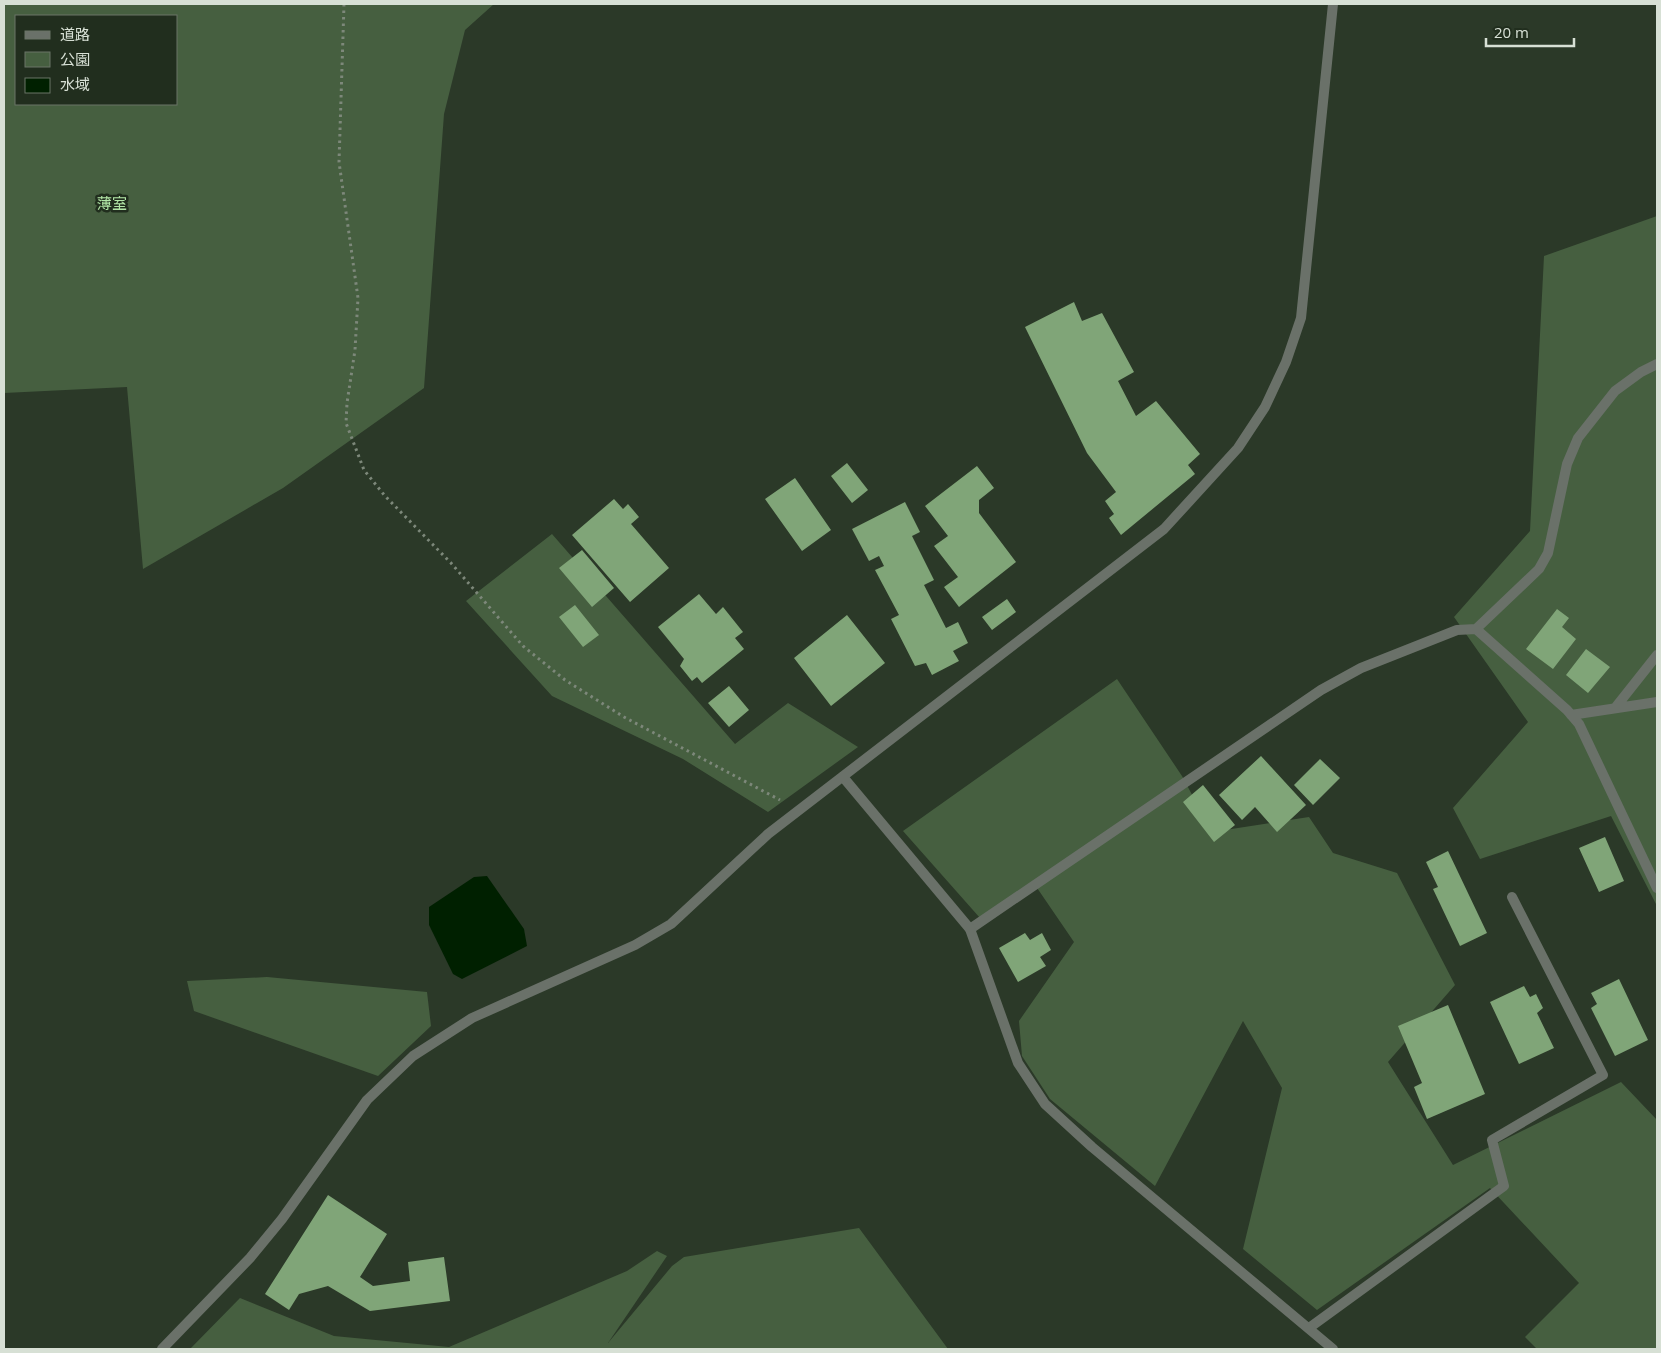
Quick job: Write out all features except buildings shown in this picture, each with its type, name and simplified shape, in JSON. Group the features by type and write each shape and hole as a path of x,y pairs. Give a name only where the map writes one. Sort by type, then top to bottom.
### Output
{"street":[{"path":"162,1349 250,1258 282,1219 367,1100 413,1056 472,1018 635,945 672,924 768,834 1164,528 1238,448 1265,406 1286,362 1301,318 1333,4"},
{"path":"970,929 1321,690 1361,668 1439,637 1457,630 1476,629 1539,569 1548,553 1567,464 1578,438 1615,392 1641,372 1657,364"},
{"path":"1476,629 1501,650 1579,724 1657,888"},
{"path":"1615,708 1657,655"},
{"path":"1571,715 1657,702"},
{"path":"842,777 970,929 1018,1063 1044,1104 1092,1147 1334,1349"},
{"path":"1309,1328 1504,1186 1492,1140 1603,1075 1512,897"}],"path":[{"path":"344,4 339,162 358,298 355,350 346,423 364,470 385,496 457,570 522,646 565,680 624,717 799,810"}],"green space":[{"path":"4,4 494,4 465,30 444,114 424,388 283,488 143,569 127,387 4,393"},
{"path":"1657,216 1657,906 1611,816 1480,859 1453,808 1528,722 1454,617 1530,531 1544,256"},
{"path":"552,534 735,744 788,703 858,747 768,812 683,759 552,696 466,601"},
{"path":"1117,679 1182,776 1212,832 1309,817 1333,853 1397,873 1455,985 1388,1062 1453,1165 1621,1082 1657,1120 1657,1349 1537,1349 1525,1337 1579,1283 1490,1188 1317,1310 1243,1249 1282,1088 1243,1021 1155,1186 1050,1099 1022,1056 1019,1021 1074,942 1033,882 980,918 903,831"},
{"path":"267,977 427,992 431,1026 378,1076 194,1011 187,981"},
{"path":"859,1228 948,1349 190,1349 240,1298 334,1336 449,1347 627,1271 657,1251 667,1256 608,1343 672,1266 684,1257"}],"water":[{"path":"487,876 524,929 527,946 462,979 453,974 429,925 429,907 474,877"}],"district":[{"name":"薄室","path":"112,203"}]}
